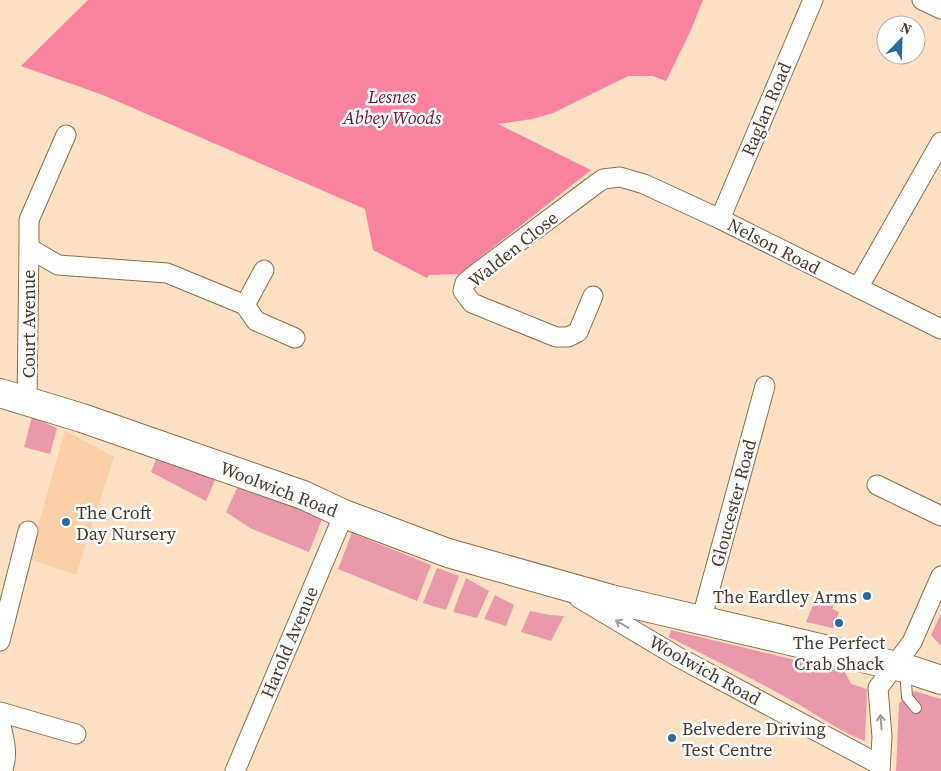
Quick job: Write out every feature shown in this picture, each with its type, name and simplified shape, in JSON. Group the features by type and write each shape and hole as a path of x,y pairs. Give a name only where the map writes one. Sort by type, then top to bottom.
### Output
{"main road":[{"name":"Woolwich Road","path":"0,393 27,400 303,495 344,514 448,553 558,585 701,621 899,667 941,680"}],"street":[{"name":"Raglan Road","path":"720,219 813,0"},
{"path":"922,0 941,9"},
{"name":"Court Avenue","path":"27,400 29,220 66,135"},
{"path":"858,288 941,142"},
{"name":"Nelson Road","path":"603,180 620,177 644,184 720,219 941,329"},
{"name":"Walden Close","path":"592,296 578,332 568,337 556,337 472,303 463,291 465,283 473,276 603,180"},
{"path":"29,248 58,265 167,273 245,305 256,321 295,338"},
{"path":"245,305 264,270"},
{"name":"Gloucester Road","path":"701,621 765,386"},
{"path":"877,484 941,516"},
{"name":"Harold Avenue","path":"235,771 344,514"},
{"path":"0,640 28,531"},
{"path":"880,768 882,737 878,688 899,667 941,576"},
{"name":"Woolwich Road","path":"558,585 678,657 880,768"},
{"path":"2,771 6,763 6,748 0,721 76,734"}],"lane":[{"path":"899,667 907,696 916,708"}],"shaded area":[{"path":"32,417 57,428 50,454 24,447"},
{"name":"The Croft Day Nursery","path":"65,430 114,457 76,575 29,559"},
{"path":"158,454 214,475 215,480 206,501 151,472"},
{"path":"239,484 323,517 309,552 250,528 226,512"},
{"path":"352,533 431,565 417,601 338,569"},
{"path":"437,568 459,576 446,610 423,603"},
{"path":"466,578 489,591 477,618 453,612"},
{"path":"495,595 514,605 506,626 484,619"},
{"path":"816,598 834,605 832,609 839,612 833,628 806,622"},
{"path":"530,611 564,616 551,641 521,632"},
{"path":"941,614 941,646 931,635"},
{"path":"671,630 845,672 851,684 867,689 865,741 839,729 766,686 669,637"},
{"path":"914,691 941,699 941,771 896,771 899,703"}],"green space":[{"name":"Lesnes Abbey Woods","path":"88,0 703,0 666,81 653,76 628,76 553,113 532,119 498,124 591,170 459,274 429,275 427,278 373,250 365,209 103,95 21,66"}],"place":[{"name":"The Croft Day Nursery","path":"66,522"},
{"name":"The Eardley Arms","path":"867,596"},
{"name":"The Perfect Crab Shack","path":"839,623"},
{"name":"Belvedere Driving Test Centre","path":"672,738"}]}
